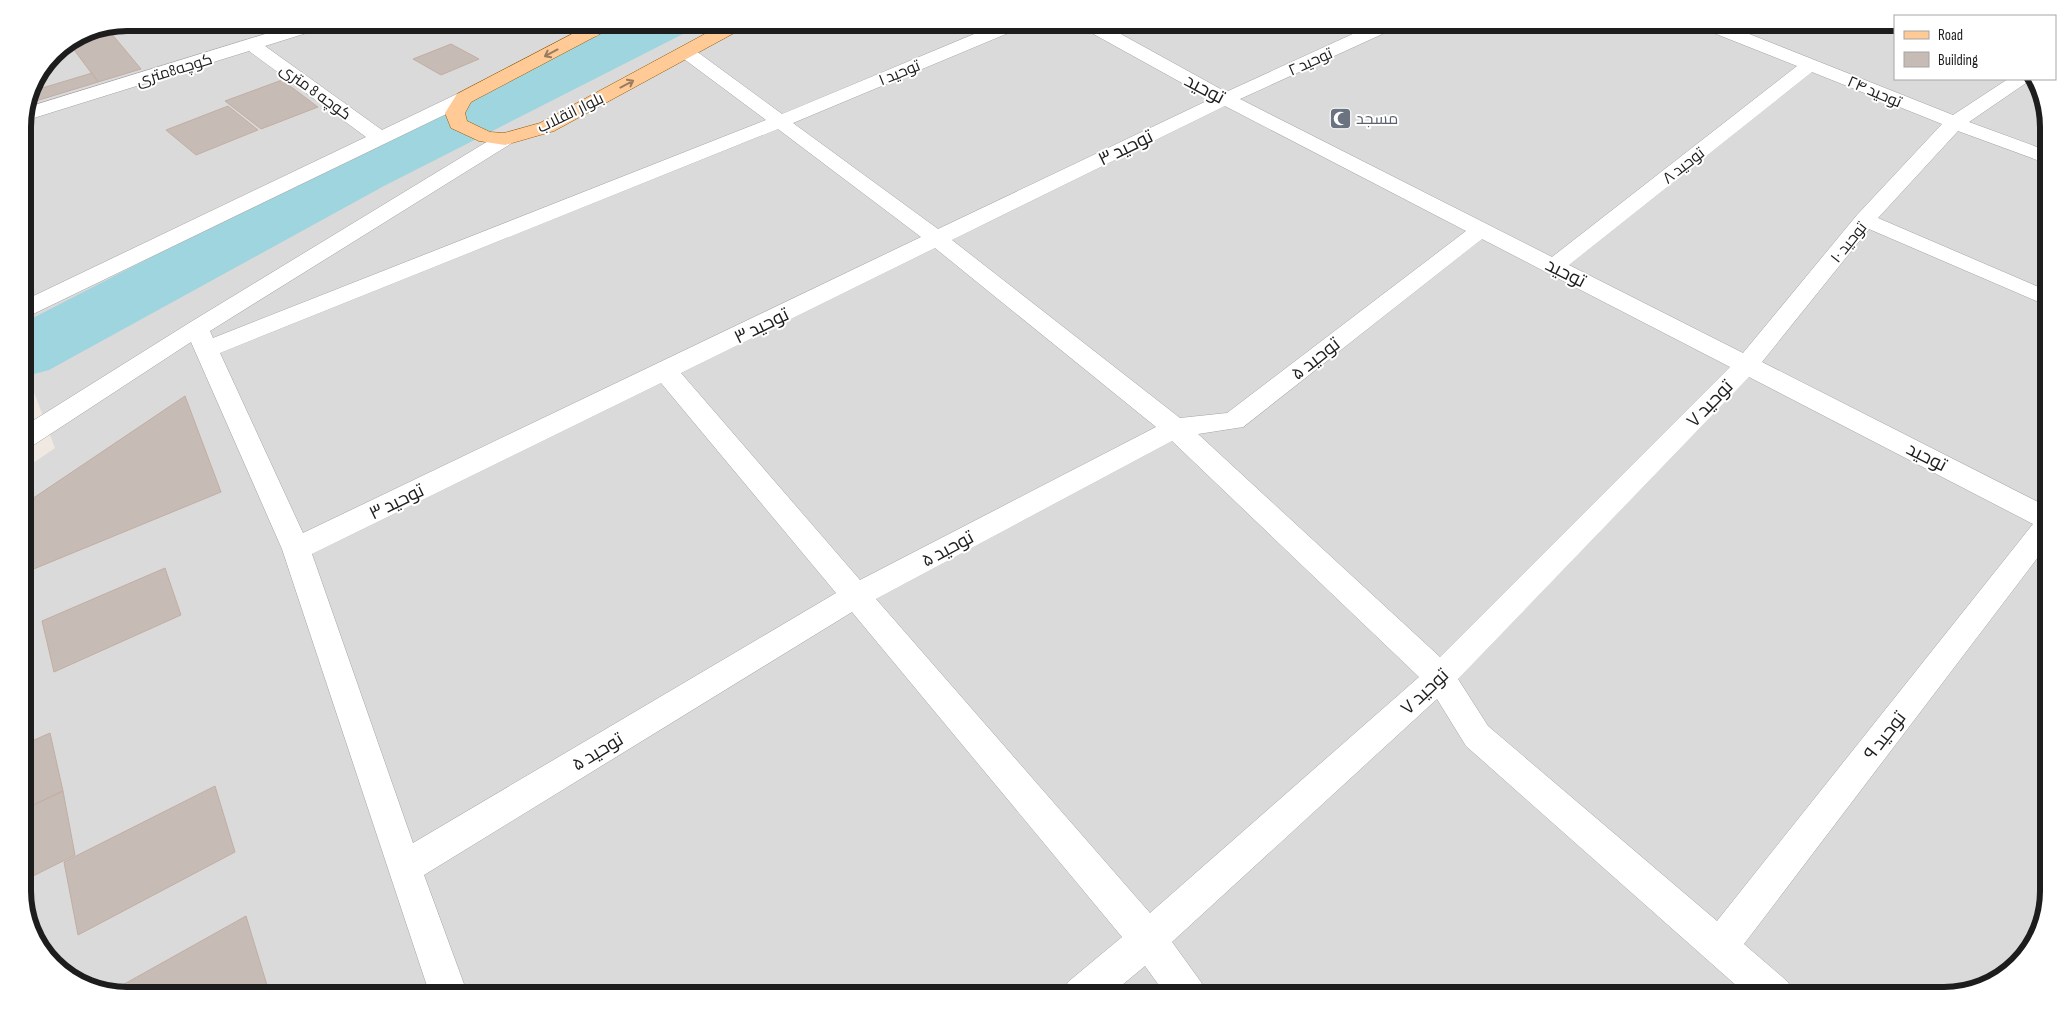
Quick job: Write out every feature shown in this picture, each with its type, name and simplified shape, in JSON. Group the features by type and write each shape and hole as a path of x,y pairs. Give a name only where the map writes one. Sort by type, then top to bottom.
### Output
{"main road":[{"path":"495,138 458,124 460,106 578,31"},
{"name":"بلوار انقلاب","path":"495,138 546,127 724,31"}],"street":[{"name":"کوچه8متری","path":"32,112 295,31"},
{"name":"توحید ۱","path":"202,338 779,122 997,31"},
{"name":"توحید","path":"1101,31 1225,99 2040,515"},
{"name":"توحید ۲","path":"1225,99 1374,31"},
{"name":"توحید ۲۴","path":"1724,31 1811,64 1953,124 2040,155"},
{"name":"کوچه 8 متری","path":"252,45 380,138"},
{"path":"686,52 936,239 1175,428 1440,677 1476,736 1765,987"},
{"name":"توحید ۸","path":"1554,266 1811,64"},
{"name":"توحید ۱۰","path":"1747,364 1865,220 1953,124 2019,80"},
{"name":"توحید ۳","path":"296,549 1225,99"},
{"path":"31,306 380,138 460,106"},
{"path":"31,434 202,338 495,138"},
{"path":"1865,220 2040,296"},
{"name":"توحید ۵","path":"404,868 857,595 1175,428 1234,421 1482,229"},
{"path":"202,338 296,549 446,987"},
{"name":"توحید ۷","path":"1092,987 1148,939 1440,677 1747,364"},
{"path":"665,371 1148,939 1182,987"},
{"name":"توحید ۹","path":"1720,946 2040,534"}],"shaded area":[{"path":"121,31 1894,31 1894,80 2027,80 2038,108 2040,121 2040,897 2038,910 2035,922 2024,944 2007,963 1997,971 1975,982 1950,987 127,987 96,982 74,971 47,944 36,922 31,897 31,464 55,448 31,384 31,121 41,85 59,59 79,44 108,33"}],"building":[{"path":"111,33 141,69 98,82 73,48 96,36"},
{"path":"451,44 479,59 441,75 413,59"},
{"path":"92,73 98,82 35,101 39,89"},
{"path":"282,80 318,107 261,129 225,101"},
{"path":"228,106 258,130 196,155 166,130"},
{"path":"185,396 221,492 31,570 31,500"},
{"path":"165,568 181,615 54,672 42,621"},
{"path":"50,733 63,791 31,806 31,741"},
{"path":"215,786 235,852 78,935 64,862"},
{"path":"63,791 75,855 31,877 31,806"},
{"path":"246,916 268,987 127,987 120,986"}],"waterway":[{"path":"31,349 362,173 649,31"}],"place":[{"name":"مسجد","path":"1340,118"}]}
